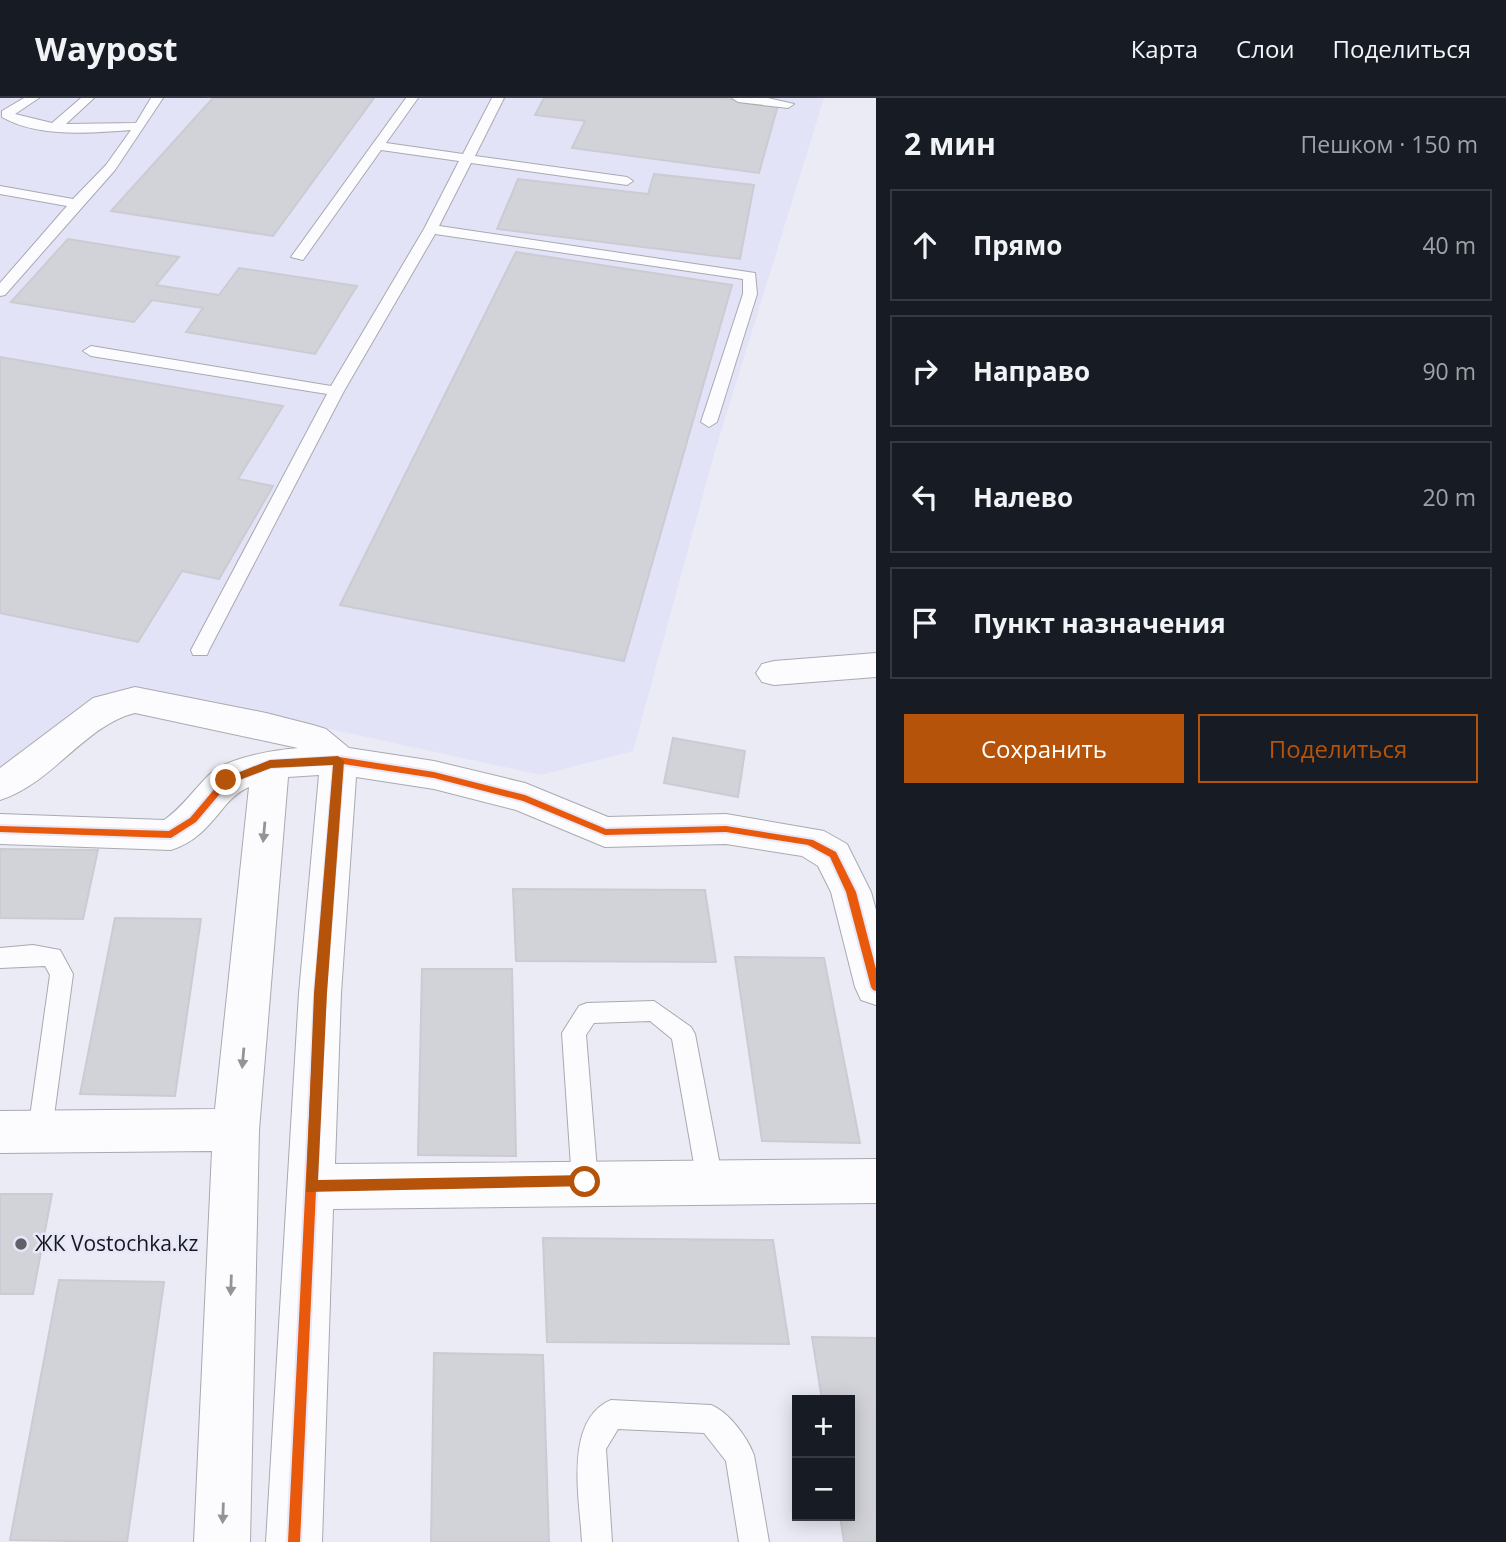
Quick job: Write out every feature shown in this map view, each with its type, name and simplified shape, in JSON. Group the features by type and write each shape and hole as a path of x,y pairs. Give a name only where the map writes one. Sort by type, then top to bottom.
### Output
{"street":[{"path":"774,673 876,665"},
{"path":"0,786 25,771 106,707 135,700 266,726 313,739 338,761"},
{"path":"294,1542 320,993 338,761"},
{"path":"0,829 171,835 194,820 226,780 270,764 338,761 434,775 525,798 605,832 726,829 810,842 833,855 851,892 876,987"},
{"path":"222,1542 236,1130 270,764"},
{"path":"20,1132 236,1130"},
{"path":"311,1187 876,1181"}],"lane":[{"path":"33,98 6,114 12,120 95,130 141,126"},
{"path":"56,126 88,98"},
{"path":"0,292 76,204 93,189 141,126 157,98"},
{"path":"298,257 412,98"},
{"path":"200,650 336,391 431,229 498,98"},
{"path":"738,98 788,104"},
{"path":"378,146 627,181"},
{"path":"0,190 76,204"},
{"path":"431,229 750,276 750,294 709,422"},
{"path":"91,351 336,391"},
{"path":"0,958 33,955 52,957 62,974 20,1132"},
{"path":"585,1182 574,1033 587,1013 654,1011 683,1034 710,1181"},
{"path":"597,1542 591,1446 611,1414 711,1419 740,1455 754,1542"}],"shaded area":[{"path":"0,98 824,98 715,451 633,751 541,775 173,695 0,768"}],"building":[{"path":"213,98 374,98 273,236 111,211"},
{"path":"544,98 719,98 778,105 759,173 572,148 585,121 535,115"},
{"path":"654,174 754,185 740,259 497,229 518,179 648,194"},
{"path":"68,239 179,257 156,285 219,295 239,268 357,286 315,354 186,332 203,308 152,300 134,322 11,302"},
{"path":"516,252 732,285 624,661 340,605"},
{"path":"0,357 283,406 238,479 273,486 219,579 182,571 138,642 0,613"},
{"path":"673,738 745,751 738,797 664,783"},
{"path":"0,849 98,850 83,919 0,918"},
{"path":"513,889 705,890 716,962 516,961"},
{"path":"115,918 201,919 175,1096 80,1094"},
{"path":"735,957 824,958 860,1143 762,1141"},
{"path":"422,969 512,969 516,1156 418,1155"},
{"name":"ЖК Vostochka.kz","path":"0,1194 52,1194 33,1294 0,1294"},
{"path":"543,1238 773,1240 789,1344 547,1342"},
{"path":"59,1280 164,1282 127,1542 10,1540"},
{"path":"812,1337 876,1338 876,1542 844,1542 841,1521 855,1521 855,1395 821,1395"},
{"path":"434,1353 543,1355 549,1542 431,1542"}],"cycle path":[{"path":"0,829 171,835 193,820 226,781 270,764 339,760 434,775 525,798 605,832 726,829 810,842 833,855 851,892 876,987"},
{"path":"294,1542 320,993 339,760"}],"place":[{"name":"ЖК Vostochka.kz","path":"21,1244"}],"route":[{"path":"226,780 270,764 338,761 320,993 311,1187 585,1182"}]}
